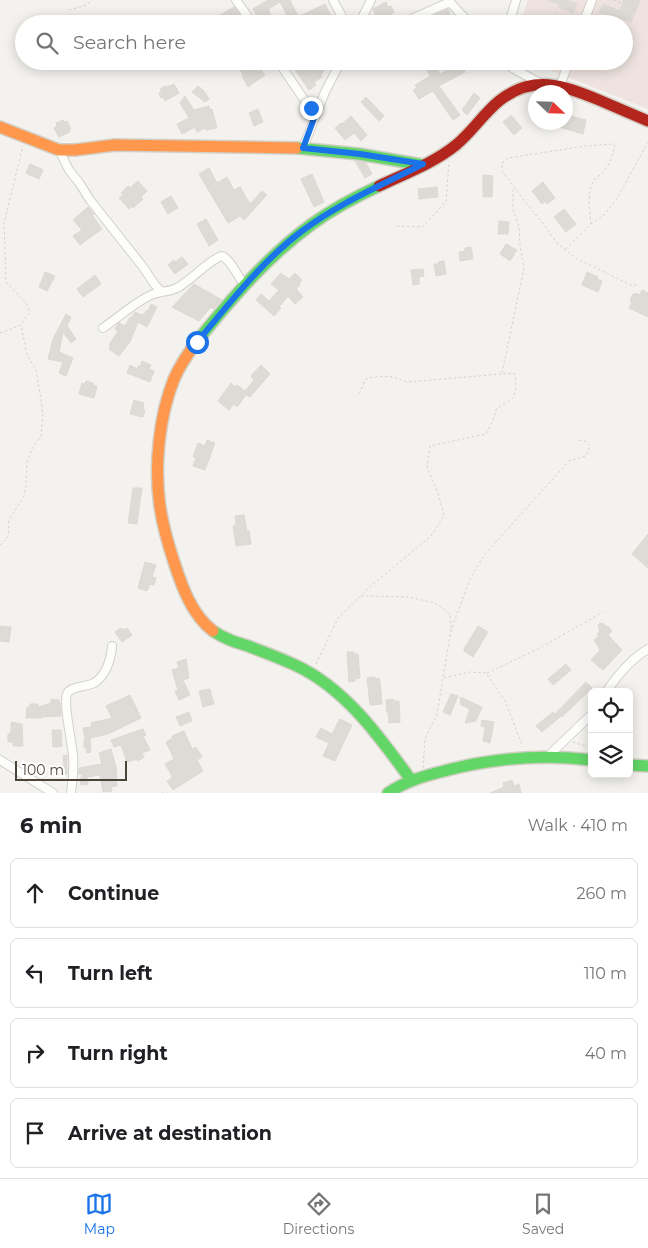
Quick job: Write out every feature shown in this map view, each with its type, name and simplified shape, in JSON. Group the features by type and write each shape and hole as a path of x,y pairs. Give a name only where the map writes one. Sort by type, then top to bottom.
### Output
{"street":[{"path":"236,0 247,15"},
{"path":"333,0 341,15"},
{"path":"363,15 371,0"},
{"path":"512,15 516,0"},
{"path":"586,15 592,0"},
{"path":"419,15 449,1 462,15"},
{"path":"284,70 316,113"},
{"path":"303,148 316,113 336,70"},
{"path":"516,70 540,83 553,85"},
{"path":"560,85 566,70"},
{"path":"416,778 328,684 283,659 223,638 211,630 197,615 182,586 160,510 158,478 165,407 174,378 181,364 245,285 274,255 303,230 368,190 439,158 460,142 486,112 500,100 512,92 540,83"},
{"path":"573,91 648,121"},
{"path":"0,127 59,150 144,144 303,148 352,153 423,164"},
{"path":"59,150 69,170 90,200 162,292"},
{"path":"104,328 149,296 175,289 184,284 204,266 221,256 226,258 245,285"},
{"path":"71,793 73,755 66,696 71,689 99,680 108,666 112,646"},
{"path":"609,688 625,669 642,652 648,649"},
{"path":"547,757 588,718"},
{"path":"388,793 416,778 487,761 527,757 588,760"},
{"path":"0,760 53,793"},
{"path":"633,765 648,766"}],"path":[{"path":"69,10 87,6 92,0"},
{"path":"614,0 638,10"},
{"path":"587,12 595,15"},
{"path":"555,13 559,15"},
{"path":"0,333 21,325 30,312 27,304 6,282 4,223 26,136"},
{"path":"565,250 591,224 604,215 618,198 648,142"},
{"path":"591,224 590,190 595,179 604,172 610,163 615,146 613,144 585,146 508,158 502,163 502,171 557,243 577,258 633,286 638,284"},
{"path":"397,226 422,227 446,202 450,150"},
{"path":"502,373 524,268 519,227 513,210 513,186"},
{"path":"0,545 8,537 9,520 24,496 27,462 32,449 41,436 43,415 38,378 36,370 27,354 21,325"},
{"path":"311,673 338,618 373,584 431,536 444,516 438,493 427,468 430,446 486,434 488,427 493,422 496,409 513,397 515,376 514,372 407,382 393,376 380,376 366,379 358,396"},
{"path":"416,778 425,739 437,714 451,630 471,577 485,554 569,461 586,456 590,446 585,441 579,440"},
{"path":"361,596 409,597 435,603 450,614 451,630"},
{"path":"443,678 470,672 486,673 536,650 604,612"},
{"path":"486,673 505,701 527,757"},
{"path":"565,739 588,747"}],"shaded area":[{"path":"528,0 648,0 648,109 550,70 633,70 633,15 523,15"}],"building":[{"path":"268,0 290,0 298,15 287,15 280,2 268,9 270,15 256,15 253,9"},
{"path":"548,0 567,0 577,4 573,13"},
{"path":"624,0 640,0 633,17 633,15 606,15 599,12 603,4 620,11"},
{"path":"386,2 388,7 391,6 394,12 392,15 376,15 373,9"},
{"path":"325,4 330,15 302,15"},
{"path":"234,7 240,15 220,15"},
{"path":"448,9 450,15 435,15"},
{"path":"240,70 258,70 259,72 261,70 265,75 248,87"},
{"path":"295,70 324,70 321,75 322,77 314,82 316,85 309,90"},
{"path":"427,70 438,70 440,74 447,70 464,70 465,72 439,86 460,115 453,120 433,91 419,99 413,90 417,88 415,85 430,76"},
{"path":"174,84 179,93 165,101 163,97 161,98 159,93 162,91 160,89"},
{"path":"198,86 209,99 205,102 192,92"},
{"path":"474,93 480,98 467,115 462,110"},
{"path":"185,96 194,110 209,106 210,110 212,109 217,128 206,130 205,128 197,132 195,127 182,134 177,124 189,118 180,103"},
{"path":"366,97 384,116 379,121 361,102"},
{"path":"258,109 263,122 254,126 249,113"},
{"path":"511,115 522,128 514,135 503,122"},
{"path":"351,116 367,135 361,141 354,133 345,140 335,128"},
{"path":"573,117 586,120 583,134 569,130 573,130"},
{"path":"63,120 64,122 67,121 71,129 69,130 70,132 59,137 54,128 57,126 56,123"},
{"path":"355,161 366,163 372,174 365,178"},
{"path":"30,164 43,170 39,179 26,173"},
{"path":"209,168 217,183 227,177 234,190 240,187 250,204 262,191 267,195 244,220 240,216 228,223 199,174"},
{"path":"312,174 324,202 314,207 301,179"},
{"path":"483,175 493,176 492,197 483,197"},
{"path":"138,181 147,191 141,197 143,199 133,208 132,206 129,209 119,198 128,186 130,188"},
{"path":"543,182 555,198 547,204 545,201 542,204 532,191"},
{"path":"437,187 438,197 419,199 418,189"},
{"path":"171,196 178,208 168,214 161,202"},
{"path":"88,207 102,229 80,245 73,236 82,230 73,220"},
{"path":"564,209 576,224 566,232 554,217"},
{"path":"206,219 218,240 209,246 197,224"},
{"path":"499,221 509,222 508,234 498,234"},
{"path":"506,244 517,250 510,261 500,254"},
{"path":"471,247 473,259 460,261 459,252"},
{"path":"182,257 188,264 175,274 168,265"},
{"path":"444,261 446,274 436,276 434,264"},
{"path":"423,269 424,276 419,277 419,284 413,285 411,270"},
{"path":"45,272 55,276 47,291 39,287"},
{"path":"587,272 602,281 598,292 582,285"},
{"path":"281,273 289,279 295,273 302,280 296,289 303,297 295,304 288,296 274,316 256,300 261,294 269,301 279,290 271,284"},
{"path":"95,275 101,284 83,297 77,289"},
{"path":"194,284 222,300 213,309 211,307 199,321 172,307"},
{"path":"642,290 648,293 648,317 629,308 632,303 630,301 633,294 640,295"},
{"path":"151,304 157,307 147,327 138,322 130,342 119,356 109,349 111,346 109,345 118,331 115,329 117,325 119,323 125,326 135,312 143,315 148,311"},
{"path":"66,314 71,317 67,326 76,339 71,343 63,332 59,352 73,358 66,376 59,373 63,362 48,359 53,339"},
{"path":"142,361 151,365 149,369 154,371 150,382 127,373 130,365 137,369"},
{"path":"261,365 270,374 250,397 246,395 237,407 234,404 229,410 218,401 231,383 245,391 254,380 251,376"},
{"path":"86,381 97,386 94,398 79,394 82,383 85,384"},
{"path":"134,400 144,403 143,417 130,414"},
{"path":"207,440 215,443 205,470 193,466 196,458 193,457 198,443 205,446"},
{"path":"133,488 142,488 137,524 128,523"},
{"path":"244,515 251,544 236,546 233,526 236,525 235,516"},
{"path":"648,534 648,568 632,554"},
{"path":"145,562 156,565 152,577 156,578 154,585 150,584 147,591 138,588"},
{"path":"602,623 612,631 608,635 622,650 603,670 591,660 600,650 594,640 599,636 597,634 600,631 598,626"},
{"path":"0,626 11,627 9,642 0,641"},
{"path":"478,626 488,632 473,657 464,649"},
{"path":"121,628 123,630 127,628 132,635 122,642 115,632"},
{"path":"347,652 358,654 360,678 355,679 355,681 349,682"},
{"path":"186,659 189,678 183,680 190,695 179,700 175,691 178,690 172,670 179,668 177,662"},
{"path":"566,664 571,670 553,685 548,679"},
{"path":"375,677 375,679 379,678 380,681 382,704 370,705 367,678"},
{"path":"586,682 592,688 588,688 588,692 562,717 542,732 536,726 553,712 555,714"},
{"path":"210,689 214,704 203,707 199,691"},
{"path":"451,694 458,696 450,715 443,712"},
{"path":"130,695 141,718 108,734 90,738 91,752 87,753 86,748 84,748 83,728 92,727 91,723 112,718 106,706"},
{"path":"460,697 482,707 476,721 465,723 470,709 461,705"},
{"path":"51,699 59,700 61,716 26,718 27,707 30,707 30,704 38,704 38,707 51,703"},
{"path":"393,699 394,701 399,701 400,722 389,723 386,700"},
{"path":"189,712 192,721 180,726 176,717"},
{"path":"340,719 352,725 335,761 323,756 329,743 316,737 321,728 332,734"},
{"path":"482,720 494,722 490,743 483,741 485,727 481,726"},
{"path":"11,722 22,724 23,746 13,746 13,742 8,742 8,734 11,733"},
{"path":"143,729 146,735 143,736 150,750 142,753 144,757 138,761 137,759 127,762 121,745 114,747 111,740"},
{"path":"52,730 61,730 62,746 53,747"},
{"path":"184,731 192,749 196,747 202,757 197,760 203,771 173,790 167,781 172,776 165,764 174,759 166,742 173,738 172,736"},
{"path":"111,749 116,767 117,786 111,787 112,791 103,792 100,775 87,777 88,784 81,785 80,779 83,774 79,774 79,768 102,764 99,753"},
{"path":"67,755 67,774 56,774 56,766 64,766 63,756"},
{"path":"512,780 514,786 519,784 521,793 490,793 504,787 503,783"}],"traffic: fast":[{"path":"297,148 359,154 423,165"},
{"path":"198,340 251,278 296,236 336,208 379,186"},
{"path":"213,631 230,640 295,665 330,686 373,730 411,780"},
{"path":"388,793 422,777 481,763 536,757 588,760"},
{"path":"633,765 648,766"}],"traffic: slow":[{"path":"0,127 59,150 115,145 297,148"},
{"path":"198,340 176,374 169,393 159,442 158,492 164,528 181,581 199,617 213,631"}],"traffic: jam":[{"path":"379,186 419,168 447,151 462,140 499,101 524,87 548,85 573,90 648,121"}],"route":[{"path":"197,342 245,285 274,255 303,230 368,190 423,164 360,154 303,148 316,113 311,108"}]}
